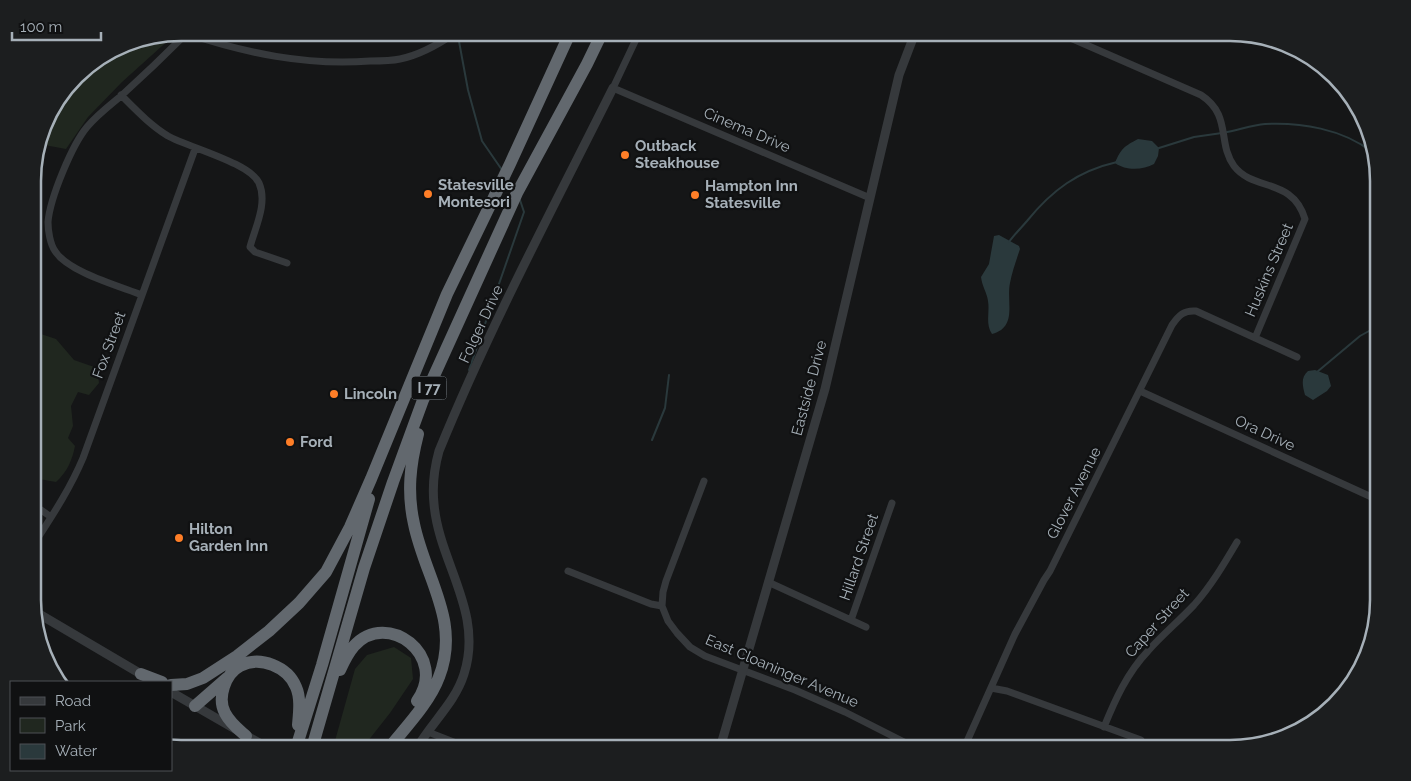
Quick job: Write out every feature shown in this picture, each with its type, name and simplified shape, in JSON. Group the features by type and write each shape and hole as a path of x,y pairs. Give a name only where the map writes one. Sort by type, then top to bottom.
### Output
{"highway":[{"name":"I 77","path":"298,740 322,665 360,528 391,429 446,294 510,164 566,41"},
{"name":"I 77","path":"314,740 364,568 423,400 517,193 598,41"},
{"path":"395,740 429,696 439,679 447,643 446,624 414,524 410,492 411,460 422,420 480,275"},
{"path":"172,685 187,684 203,678 269,631 326,572 350,527 391,429"},
{"path":"317,730 337,678 347,656 355,645 366,637 379,634 393,634 405,639 416,647 426,672 425,686 418,700 386,740"},
{"path":"195,706 240,666 251,662 277,667 289,675 297,687 299,702 296,740"},
{"path":"195,706 199,693 217,669"},
{"path":"231,673 222,695 222,704 225,714 234,726 246,736"},
{"path":"141,674 159,681"}],"street":[{"path":"142,295 76,270 54,251 48,229 51,208 58,185 78,141 95,118 122,95 178,41"},
{"path":"211,41 272,56 314,61 356,62 400,59 422,52 443,41"},
{"name":"Folger Drive","path":"423,740 460,687 465,673 470,639 470,625 466,611 440,534 434,505 434,468 447,432 517,279 635,41"},
{"name":"Eastside Drive","path":"723,739 825,388 900,75 912,41"},
{"name":"Huskins Street","path":"1080,41 1209,100 1216,108 1233,164 1239,171 1295,198 1302,208 1305,219 1255,338 1196,311 1184,312"},
{"name":"Cinema Drive","path":"613,88 870,198"},
{"path":"122,95 143,117 161,131 195,149 251,172 259,183 262,196 261,209 250,247 255,252 287,263"},
{"name":"Fox Street","path":"41,533 75,478 195,149"},
{"name":"Glover Avenue","path":"991,688 1015,634 1050,570 1172,325 1184,312"},
{"path":"1255,338 1297,357"},
{"name":"Ora Drive","path":"1140,391 1370,496"},
{"path":"568,571 651,604 662,606 666,580 704,481"},
{"name":"Hillard Street","path":"852,620 892,504"},
{"path":"41,510 51,517"},
{"name":"Caper Street","path":"1104,727 1115,700 1129,675 1146,652 1194,604 1217,574 1237,542"},
{"path":"768,582 866,627"},
{"name":"East Cloaninger Avenue","path":"662,606 668,620 690,647 705,656 795,690 845,712 899,739"},
{"path":"42,616 153,681"},
{"path":"968,739 991,688 1007,691 1138,739"},
{"path":"172,693 253,740"},
{"path":"428,732 448,740"}],"green space":[{"path":"167,42 122,82 88,117 66,149 46,145 60,111 82,82 96,70 119,56 145,46"},
{"path":"42,334 56,339 74,360 97,368 99,383 89,395 78,392 71,406 73,426 68,438 75,446 68,466 56,482 41,479"},
{"path":"394,647 411,658 413,679 369,740 335,740 355,669 367,655"}],"water":[{"path":"1138,139 1152,141 1159,148 1154,164 1145,168 1134,169 1119,166 1115,163 1124,148"},
{"path":"999,235 1019,246 1020,249 1010,283 1008,320 1000,331 992,334 989,326 987,298 981,277 989,264 994,236"},
{"path":"1315,370 1328,375 1331,386 1313,400 1305,395 1303,383 1305,374 1308,371"}],"waterway":[{"path":"459,41 468,90 482,141 502,170"},
{"path":"1227,132 1255,125 1292,124 1335,133 1365,147"},
{"path":"1159,148 1194,137 1222,133"},
{"path":"1009,242 1036,210 1056,191 1078,176 1117,162"},
{"path":"509,180 514,189"},
{"path":"469,370 524,212 520,200"},
{"path":"1317,372 1360,336 1370,330"},
{"path":"652,440 665,408 669,375"}],"place":[{"name":"Outback Steakhouse","path":"625,155"},
{"name":"Statesville Montesori","path":"428,194"},
{"name":"Hampton Inn Statesville","path":"695,195"},
{"name":"Lincoln","path":"334,394"},
{"name":"Ford","path":"290,442"},
{"name":"Hilton Garden Inn","path":"179,538"}]}
